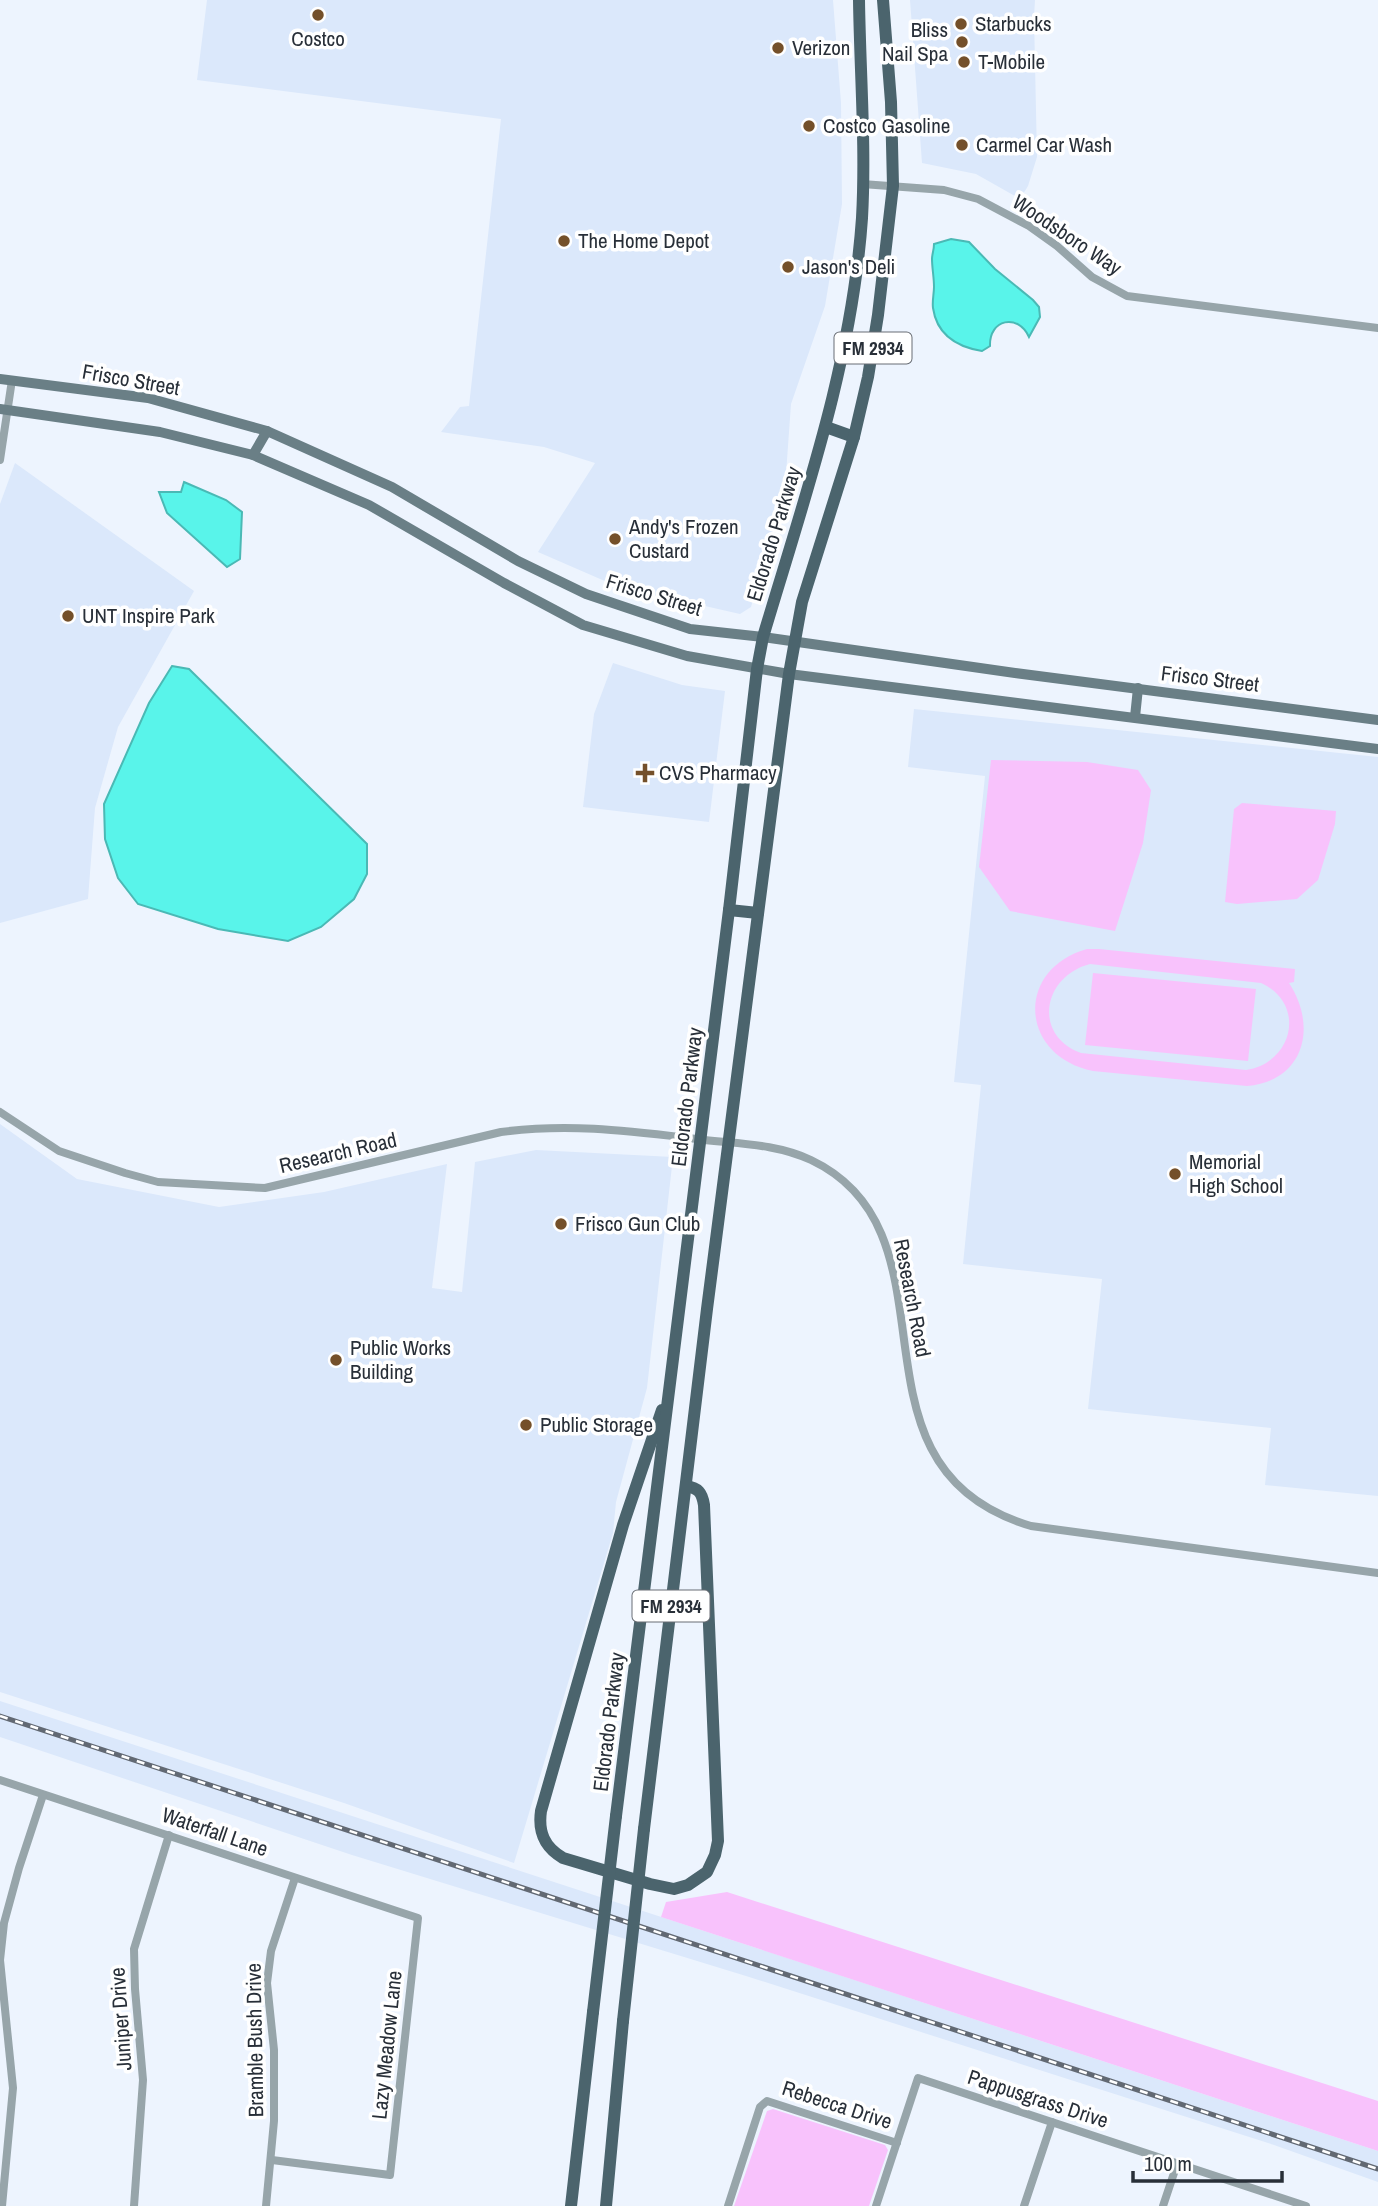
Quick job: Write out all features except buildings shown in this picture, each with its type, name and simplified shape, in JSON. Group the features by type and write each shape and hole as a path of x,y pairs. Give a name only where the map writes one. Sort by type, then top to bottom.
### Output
{"main road":[{"path":"859,2 884,1"},
{"name":"FM 2934","path":"606,2206 643,1829 789,674 802,602 854,438 868,377 886,257 892,186 891,102 884,1"},
{"name":"Eldorado Parkway","path":"571,2206 616,1816 757,669 763,636 827,427 852,305 862,218 859,2"},
{"path":"827,427 854,438"},
{"path":"729,910 758,913"},
{"path":"671,1377 623,1525 541,1811 539,1826 544,1840 553,1852 563,1858 674,1889 688,1885 708,1872 718,1841 704,1505 702,1494 696,1488 686,1486"}],"street":[{"name":"Woodsboro Way","path":"862,184 954,192 987,203 1048,239 1092,277 1127,296 1378,328"},
{"path":"0,460 6,380"},
{"name":"Frisco Street","path":"6,380 148,398 267,431 392,488 518,561 586,594 690,629 763,636 1378,720"},
{"path":"4,410 160,432 253,455 369,505 503,583 583,625 687,656 789,674 1378,749"},
{"path":"253,455 267,431"},
{"path":"1135,717 1138,688"},
{"name":"Research Road","path":"0,1112 60,1151 125,1173 158,1182 265,1188 501,1132 539,1127 617,1129 779,1149 810,1160 844,1182 871,1213 883,1235 891,1260 913,1401 924,1437 948,1475 982,1505 1031,1527 1378,1573"},
{"name":"Waterfall Lane","path":"0,1780 418,1918"},
{"path":"2,2206 13,2088 0,1960 4,1923 43,1796"},
{"name":"Juniper Drive","path":"134,2206 143,2080 134,1949 169,1835"},
{"name":"Bramble Bush Drive","path":"266,2206 272,2160 274,2050 267,1983 271,1951 295,1878"},
{"name":"Lazy Meadow Lane","path":"272,2160 390,2175 418,1918"},
{"name":"Pappusgrass Drive","path":"897,2143 918,2078 1293,2204 1306,2206"},
{"name":"Rebecca Drive","path":"728,2206 760,2106 767,2101 897,2143"},
{"path":"1024,2206 1052,2122"},
{"path":"876,2206 897,2143"},
{"path":"1163,2206 1177,2164"}],"shaded area":[{"path":"207,0 833,0 841,103 842,204 825,306 791,404 785,488 751,607 740,614 639,591 637,595 538,552 595,463 544,447 441,432 460,407 469,406 501,119 197,80"},
{"path":"910,0 1035,0 1037,157 1028,186 1020,199 976,174 922,163"},
{"path":"951,239 969,242 1039,307 1040,317 1029,337 1018,324 1005,322 994,330 990,346 982,351 965,347 944,333 935,318 933,308 932,257 934,244"},
{"path":"15,463 194,591 118,727 95,808 88,899 0,923 0,504"},
{"path":"184,482 226,500 242,512 240,559 227,567 167,513 159,492 181,492"},
{"path":"613,663 682,685 725,691 709,822 583,807 594,714"},
{"path":"172,666 189,669 367,844 367,874 354,899 321,927 288,941 218,929 138,904 118,878 105,839 104,804 149,703"},
{"name":"Memorial High School","path":"914,709 1378,757 1378,1496 1265,1485 1271,1428 1088,1409 1102,1279 963,1264 981,1085 954,1082 985,776 908,767"},
{"path":"991,760 1087,762 1138,770 1151,790 1143,843 1115,931 1010,911 979,867"},
{"path":"1242,803 1336,811 1335,824 1318,880 1297,899 1237,904 1225,902 1234,809"},
{"path":"1087,949 1099,949 1295,969 1294,982 1289,983 1303,1017 1300,1049 1293,1063 1282,1074 1266,1082 1247,1086 1093,1071 1069,1062 1051,1048 1040,1031 1035,1012 1038,992 1047,974 1064,959","holes":["1090,964 1261,983 1275,992 1285,1004 1289,1018 1288,1032 1284,1045 1275,1056 1262,1065 1246,1070 1081,1053 1065,1044 1055,1033 1050,1020 1050,1006 1062,980"]},
{"path":"1093,973 1256,989 1248,1061 1085,1045"},
{"path":"0,1124 77,1179 219,1207 324,1192 447,1164 432,1288 462,1292 475,1162 536,1150 673,1157 647,1388 616,1502 613,1533 514,1863 344,1803 0,1692"},
{"path":"0,1701 1378,2151 1378,2182 1274,2145 746,1976 352,1855 0,1737"},
{"path":"727,1892 1378,2101 1378,2151 661,1917 666,1902"},
{"path":"773,2109 885,2145 888,2150 869,2206 734,2206 767,2111"}],"railway":[{"path":"0,1716 1378,2169"}],"place":[{"name":"Costco","path":"318,15"},
{"name":"Starbucks","path":"961,24"},
{"name":"Bliss Nail Spa","path":"962,42"},
{"name":"Verizon","path":"778,48"},
{"name":"T-Mobile","path":"964,62"},
{"name":"Costco Gasoline","path":"809,126"},
{"name":"Carmel Car Wash","path":"962,145"},
{"name":"The Home Depot","path":"564,241"},
{"name":"Jason's Deli","path":"788,267"},
{"name":"Andy's Frozen Custard","path":"615,539"},
{"name":"UNT Inspire Park","path":"68,616"},
{"name":"CVS Pharmacy","path":"645,773"},
{"name":"Memorial High School","path":"1175,1174"},
{"name":"Frisco Gun Club","path":"561,1224"},
{"name":"Public Works Building","path":"336,1360"},
{"name":"Public Storage","path":"526,1425"}]}
